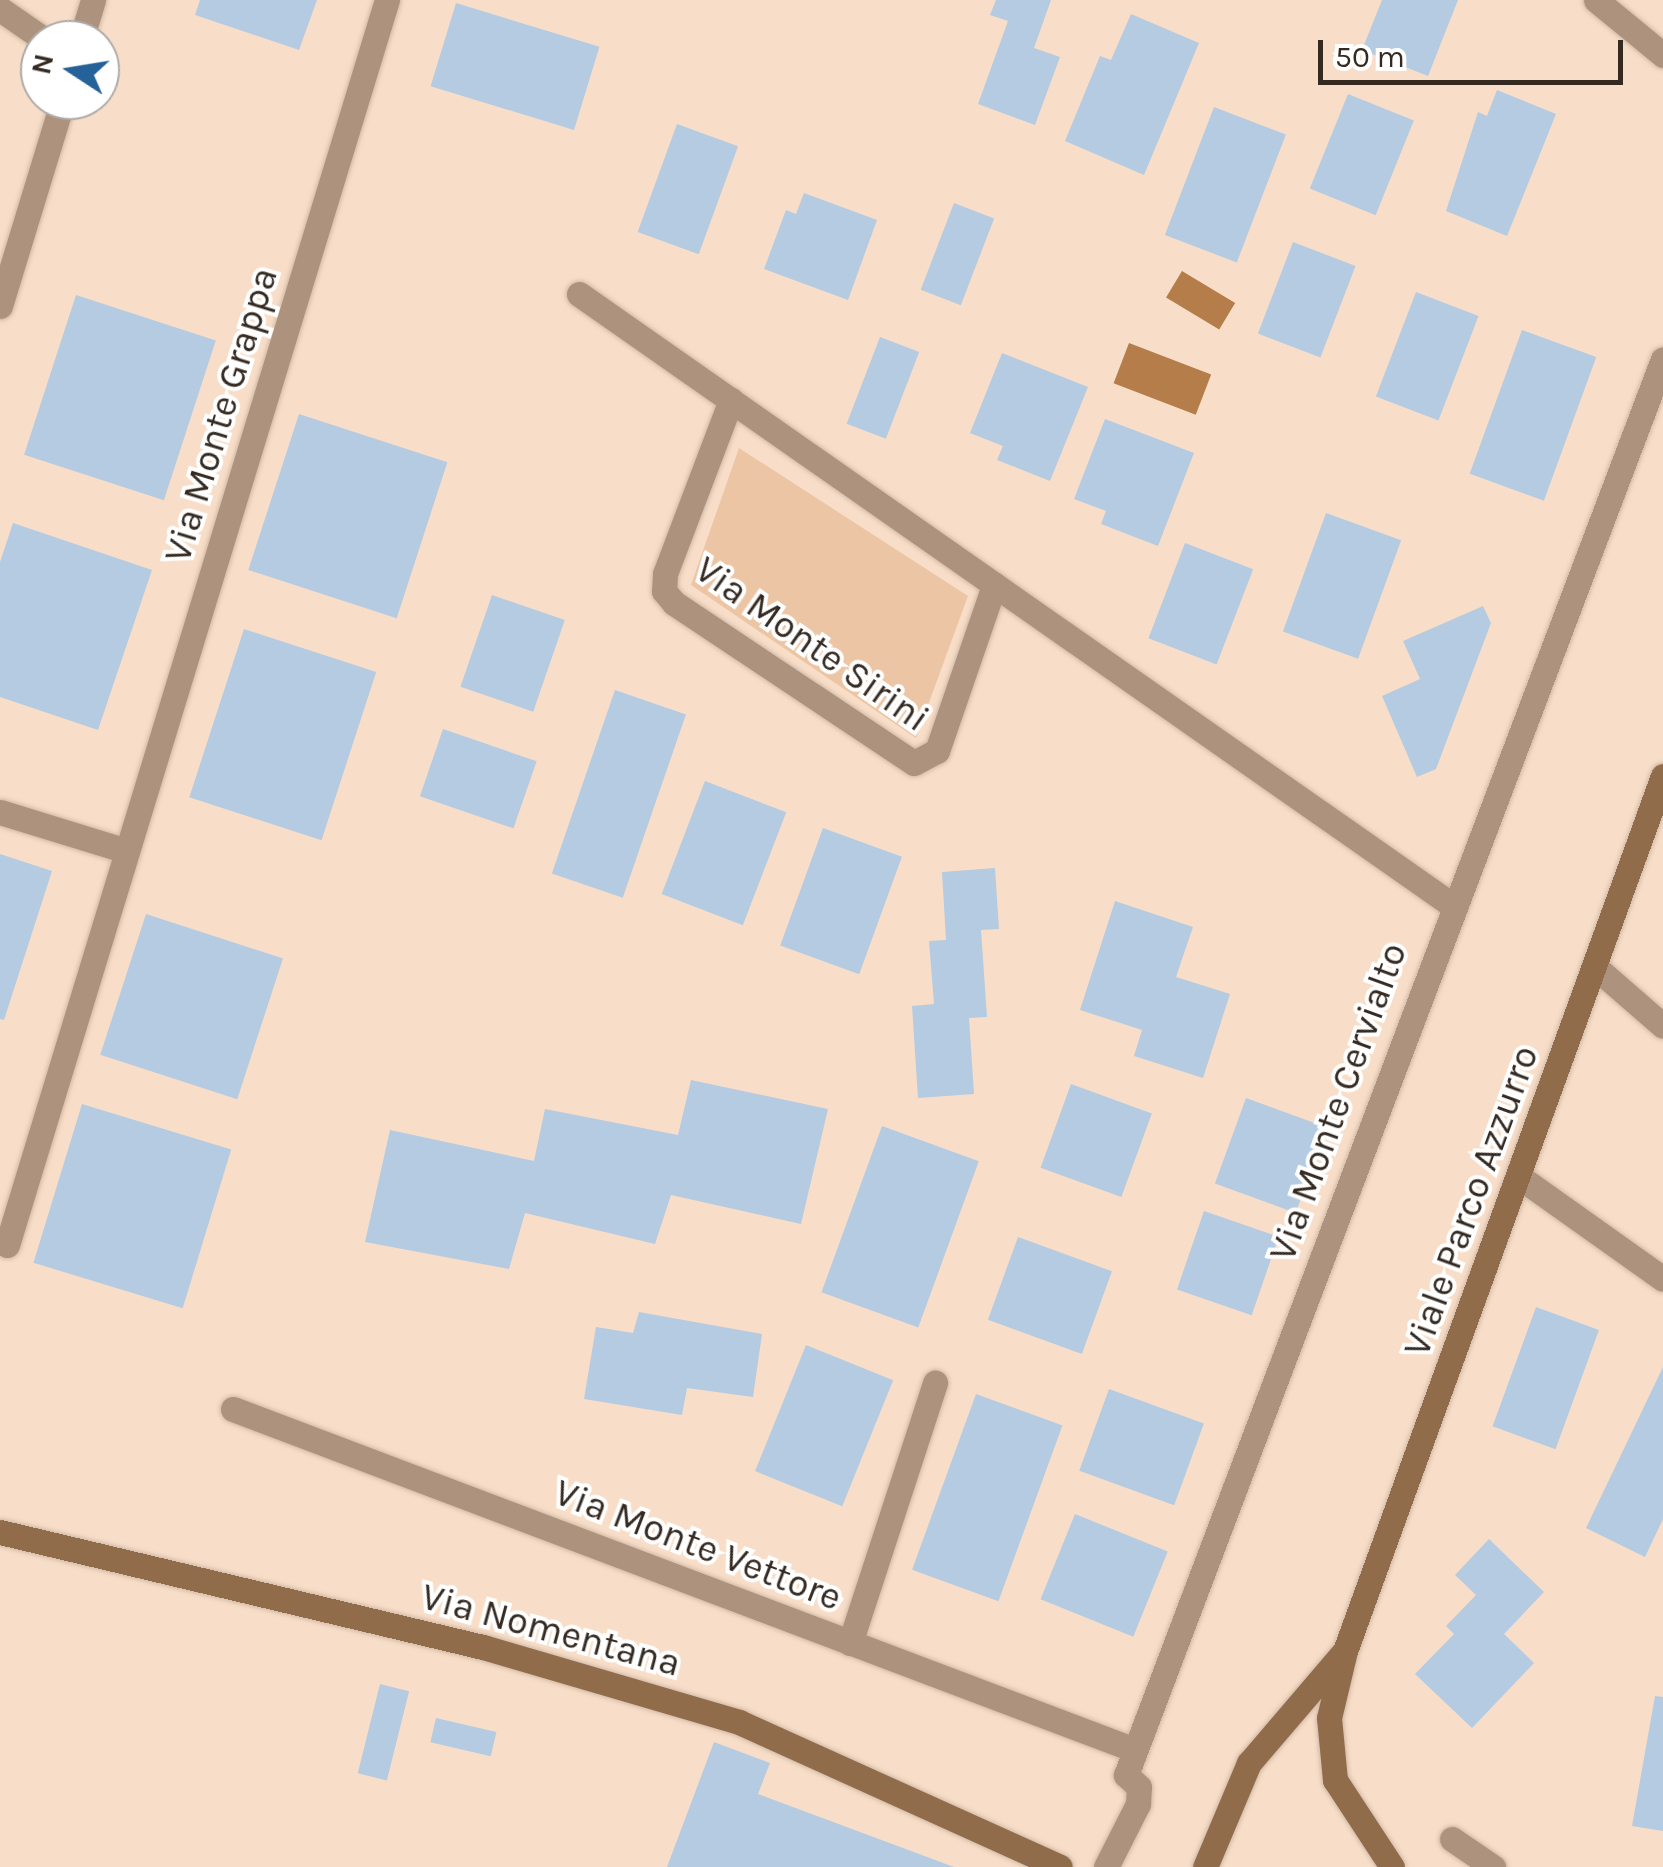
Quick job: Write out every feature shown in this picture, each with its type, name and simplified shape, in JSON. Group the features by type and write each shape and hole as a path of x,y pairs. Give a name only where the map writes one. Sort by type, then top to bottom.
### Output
{"street":[{"name":"Via Monte Grappa","path":"8,1245 387,0"},
{"path":"1596,0 1663,55"},
{"path":"0,306 56,120"},
{"path":"578,294 1452,905"},
{"name":"Via Monte Cervialto","path":"1106,1867 1138,1804 1139,1788 1126,1775 1452,905 1663,359"},
{"name":"Via Monte Sirini","path":"731,400 665,574 664,591 674,603 894,756 914,763 937,751 994,585"},
{"name":"Viale Parco Azzurro","path":"1345,1651 1521,1178 1663,776"},
{"path":"0,812 127,851"},
{"path":"1594,966 1663,1026"},
{"path":"1521,1178 1663,1279"},
{"path":"850,1643 935,1384"},
{"name":"Via Monte Vettore","path":"233,1409 1136,1750"},
{"name":"Via Nomentana","path":"0,1532 483,1647 739,1722 1060,1867"},
{"path":"1345,1651 1329,1718 1335,1780 1380,1861"},
{"path":"1206,1867 1250,1763 1345,1651"},
{"path":"1452,1839 1492,1867"}],"shaded area":[{"path":"1182,271 1235,303 1219,330 1166,298"},
{"path":"1129,343 1211,375 1196,415 1114,383"},
{"path":"739,448 968,596 916,738 691,585"}],"building":[{"path":"200,0 317,0 299,50 195,15"},
{"path":"996,0 1051,0 1034,48 1060,57 1035,125 978,104 1008,21 990,15"},
{"path":"1382,0 1458,0 1428,76 1362,50"},
{"path":"456,3 599,47 574,130 431,86"},
{"path":"1131,14 1199,43 1144,175 1065,141 1100,56 1111,60"},
{"path":"1497,90 1556,114 1507,236 1446,211 1478,112 1487,116"},
{"path":"1348,94 1414,121 1376,215 1310,189"},
{"path":"1214,107 1286,135 1237,262 1165,235"},
{"path":"677,124 738,146 699,254 638,232"},
{"path":"804,193 877,220 848,300 764,269 786,210 796,214"},
{"path":"954,203 994,218 961,305 921,290"},
{"path":"1293,242 1356,266 1320,358 1258,333"},
{"path":"1416,292 1479,316 1438,421 1376,397"},
{"path":"76,295 216,340 164,500 24,455"},
{"path":"1522,330 1596,357 1544,501 1470,474"},
{"path":"880,337 919,352 886,439 847,424"},
{"path":"1002,353 1088,387 1050,481 997,460 1003,446 970,433"},
{"path":"299,414 447,462 397,618 248,570"},
{"path":"1105,419 1194,453 1158,546 1101,524 1106,511 1074,499"},
{"path":"1326,513 1401,540 1358,659 1283,631"},
{"path":"13,523 152,570 98,730 0,697 0,562"},
{"path":"1185,543 1253,569 1217,664 1148,638"},
{"path":"492,595 565,620 533,712 460,687"},
{"path":"1483,606 1491,623 1436,769 1417,777 1382,696 1420,679 1403,641"},
{"path":"244,629 376,672 322,840 189,797"},
{"path":"615,690 686,714 623,898 552,873"},
{"path":"443,729 537,761 513,828 420,796"},
{"path":"705,781 786,812 743,925 662,894"},
{"path":"823,828 902,857 859,974 780,945"},
{"path":"0,854 52,871 4,1020 0,1019"},
{"path":"995,868 999,929 981,930 987,1017 969,1018 974,1094 918,1098 912,1006 934,1004 929,941 946,940 942,872"},
{"path":"1115,901 1193,927 1176,977 1230,994 1203,1078 1134,1056 1142,1030 1080,1010"},
{"path":"146,914 283,958 237,1099 100,1055"},
{"path":"691,1080 828,1109 801,1224 671,1195 655,1244 525,1213 509,1269 365,1242 390,1130 534,1161 545,1109 678,1135"},
{"path":"1071,1084 1152,1113 1121,1197 1041,1168"},
{"path":"1246,1098 1327,1127 1296,1213 1215,1184"},
{"path":"82,1104 231,1150 183,1308 33,1263"},
{"path":"882,1126 979,1161 918,1328 821,1292"},
{"path":"1204,1211 1279,1237 1252,1315 1177,1289"},
{"path":"1018,1237 1112,1271 1082,1354 988,1320"},
{"path":"1536,1307 1599,1330 1556,1449 1493,1426"},
{"path":"639,1312 762,1334 753,1397 687,1388 682,1415 584,1399 596,1327 633,1333"},
{"path":"806,1345 893,1380 842,1506 755,1471"},
{"path":"1663,1367 1663,1519 1645,1557 1586,1528"},
{"path":"1109,1389 1204,1424 1174,1505 1079,1471"},
{"path":"976,1394 1062,1425 998,1601 912,1570"},
{"path":"1075,1514 1168,1551 1133,1637 1041,1599"},
{"path":"1489,1539 1544,1592 1504,1634 1534,1663 1472,1728 1415,1674 1454,1634 1446,1626 1476,1595 1455,1575"},
{"path":"380,1684 409,1691 387,1781 358,1773"},
{"path":"1655,1696 1663,1697 1663,1831 1632,1826"},
{"path":"436,1718 496,1732 491,1756 430,1742"},
{"path":"714,1742 770,1763 758,1794 954,1867 667,1867"}]}
